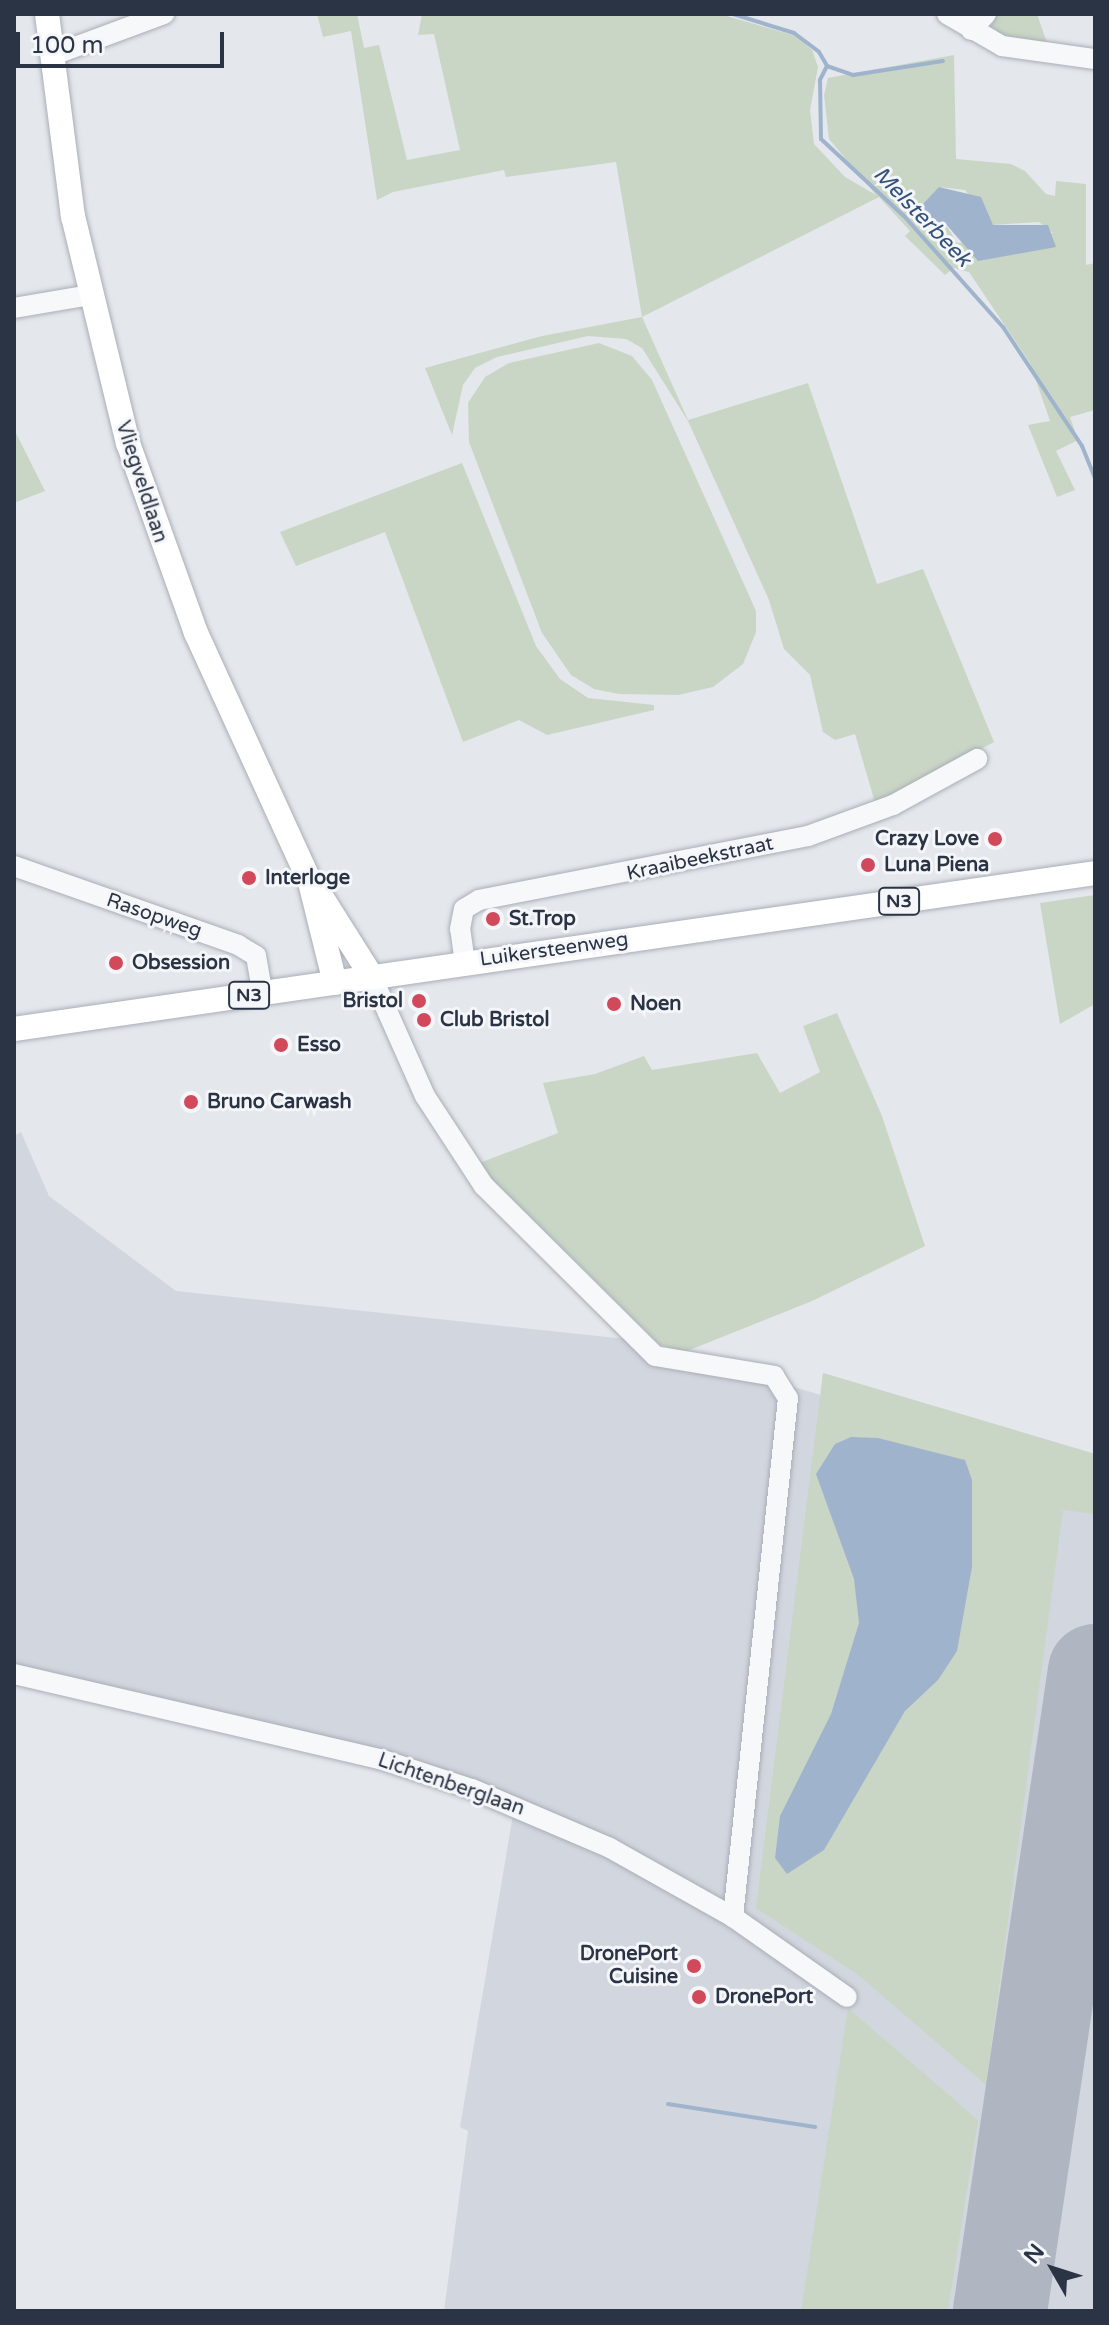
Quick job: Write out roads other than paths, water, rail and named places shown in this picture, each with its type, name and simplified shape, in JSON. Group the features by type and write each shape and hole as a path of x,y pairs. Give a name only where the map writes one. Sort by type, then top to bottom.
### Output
{"main road":[{"name":"Vliegveldlaan","path":"47,14 71,204 124,430 172,574 220,691 310,882 335,983"},
{"name":"Luikersteenweg","path":"14,1029 1095,873"},
{"name":"Vliegveldlaan","path":"310,882 329,903 372,977"}],"street":[{"path":"51,56 164,14"},
{"path":"947,14 971,30 1027,52 1095,59"},
{"path":"971,30 986,14"},
{"path":"14,308 90,295"},
{"name":"Kraaibeekstraat","path":"465,963 460,929 464,909 479,900 808,836 893,805 977,759"},
{"name":"Rasopweg","path":"14,866 238,945 256,956 263,994"},
{"path":"372,977 425,1096 459,1155 494,1197 655,1356 774,1376 788,1398 733,1917"},
{"name":"Lichtenberglaan","path":"14,1674 380,1759 472,1789 610,1848 733,1917 847,1997"}],"water":[{"path":"939,187 981,197 993,225 1048,225 1056,247 978,261 945,223 923,222 923,204"},
{"path":"851,1437 878,1438 965,1460 972,1480 972,1567 957,1651 938,1680 905,1711 824,1850 787,1874 775,1858 780,1816 831,1714 859,1623 854,1579 816,1474 835,1444"}],"waterway":[{"name":"Melsterbeek","path":"733,14 794,33 819,52 827,66"},
{"path":"827,66 853,75 943,61"},
{"name":"Melsterbeek","path":"827,66 820,80 821,139 904,216 1003,327 1082,446 1095,478"},
{"path":"668,2104 815,2127"}],"place":[{"name":"Crazy Love","path":"995,839"},
{"name":"Luna Piena","path":"868,865"},
{"name":"Interloge","path":"249,878"},
{"name":"St.Trop","path":"493,919"},
{"name":"Obsession","path":"116,963"},
{"name":"Bristol","path":"419,1001"},
{"name":"Noen","path":"614,1004"},
{"name":"Club Bristol","path":"424,1020"},
{"name":"Esso","path":"281,1045"},
{"name":"Bruno Carwash","path":"191,1102"},
{"name":"DronePort Cuisine","path":"694,1966"},
{"name":"DronePort","path":"699,1997"}]}
